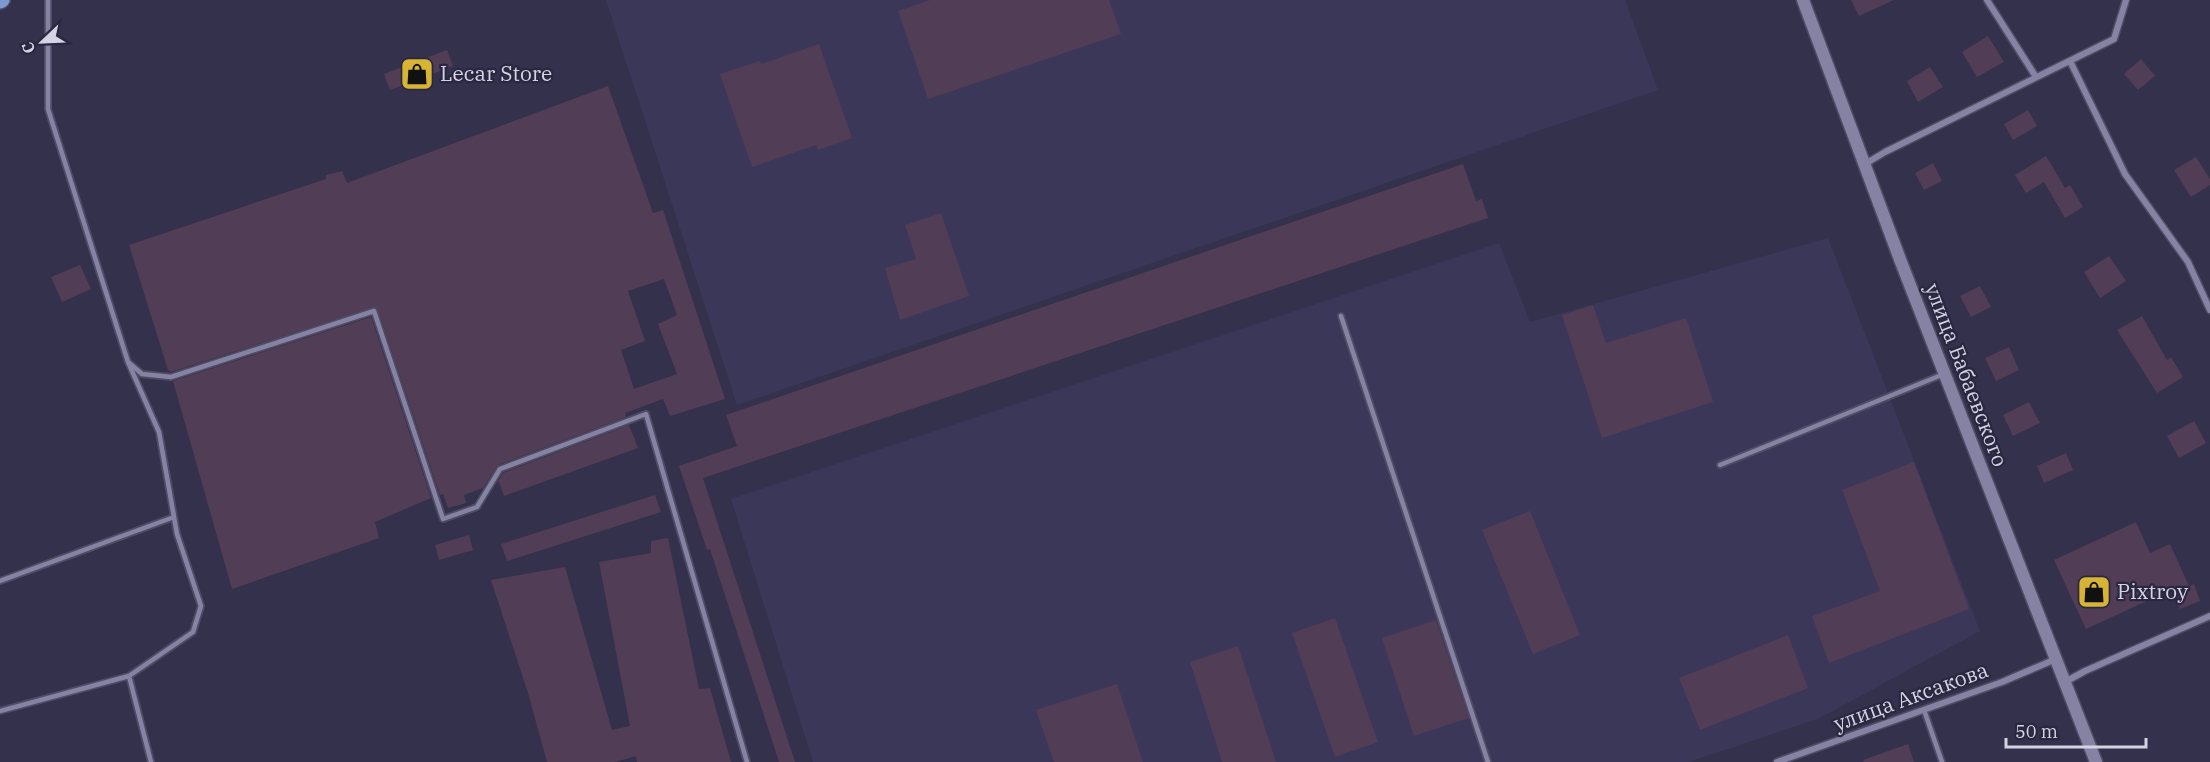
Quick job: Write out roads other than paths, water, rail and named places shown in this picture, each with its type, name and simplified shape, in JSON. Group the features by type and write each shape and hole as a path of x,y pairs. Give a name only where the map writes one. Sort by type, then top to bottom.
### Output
{"main road":[{"name":"улица Бабаевского","path":"1803,0 1944,374 2096,762"}],"street":[{"path":"1987,0 2036,77"},
{"path":"1864,165 1885,152 2114,39 2126,0"},
{"path":"2070,60 2125,174 2188,262 2210,309"},
{"path":"2065,683 2085,671 2210,616"},
{"name":"улица Аксакова","path":"1777,762 2002,682 2056,659"}],"lane":[{"path":"0,711 129,676 193,632 201,606 177,534 159,432 128,362 48,109 48,0"},
{"path":"128,362 142,374 171,377 374,311 443,519 477,507 500,469 646,414 747,762"},
{"path":"1341,316 1488,762"},
{"path":"1720,465 1944,374"},
{"path":"0,581 174,517"},
{"path":"129,676 151,762"},
{"path":"1924,710 1942,762"}],"place":[{"name":"Lecar Store","path":"417,74"},
{"name":"Pixtroy","path":"2094,592"}]}
